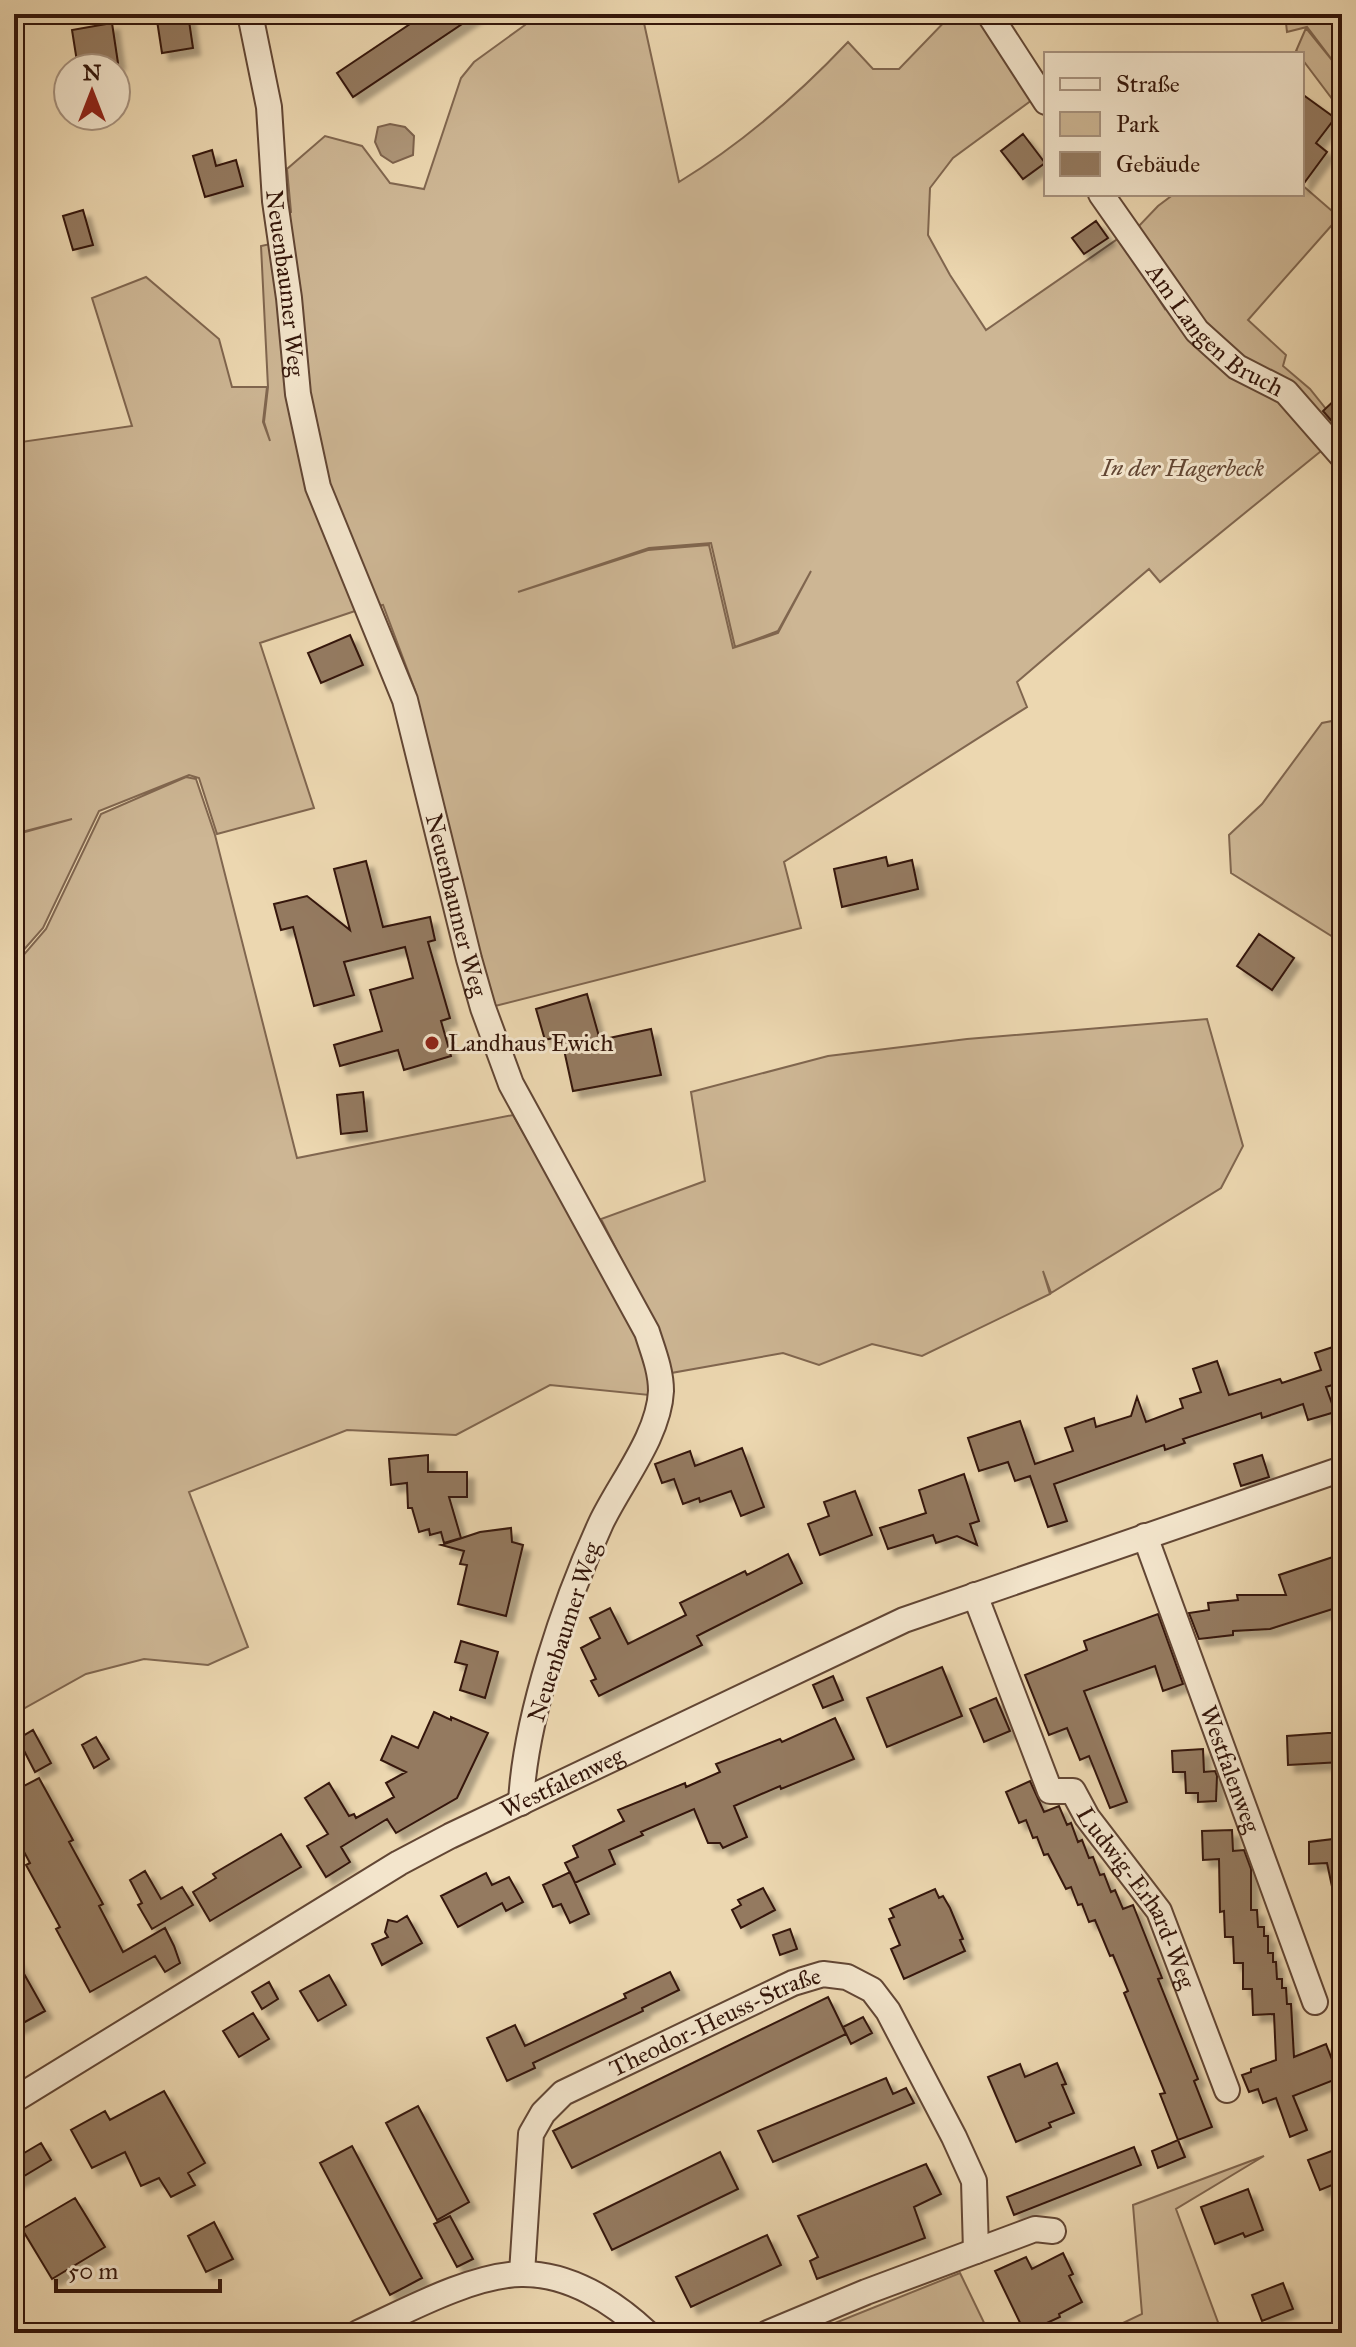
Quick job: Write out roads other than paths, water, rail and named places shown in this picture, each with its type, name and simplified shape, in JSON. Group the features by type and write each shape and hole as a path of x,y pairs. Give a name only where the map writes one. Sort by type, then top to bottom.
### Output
{"street":[{"name":"Neuenbaumer Weg","path":"250,14 269,107 275,201 289,298 298,394 318,487 405,700 469,959 507,1075 532,1127 647,1332 657,1363 661,1392 650,1432 601,1523 573,1590 550,1662 528,1743 521,1803"},
{"path":"989,14 1044,99"},
{"name":"Am Langen Bruch","path":"1102,196 1197,331 1237,367 1286,392 1342,456"},
{"name":"Westfalenweg","path":"14,2100 399,1863 891,1626 1342,1469"},
{"name":"Westfalenweg","path":"1145,1536 1315,2002"},
{"name":"Ludwig-Erhard-Weg","path":"975,1595 1050,1791 1073,1791 1087,1817 1159,1911 1227,2090"},
{"name":"Theodor-Heuss-Straße","path":"522,2273 531,2134 543,2113 563,2093 793,1983 823,1974 847,1977 872,1990 888,2011 974,2181 976,2251"},
{"path":"768,2333 866,2292 1035,2229 1053,2231"},
{"path":"358,2333 468,2284 522,2273 578,2286 602,2297 624,2311 647,2333"}],"place":[{"name":"Landhaus Ewich","path":"432,1043"}],"park label":[{"name":"In der Hagerbeck","path":"1183,468"}]}
